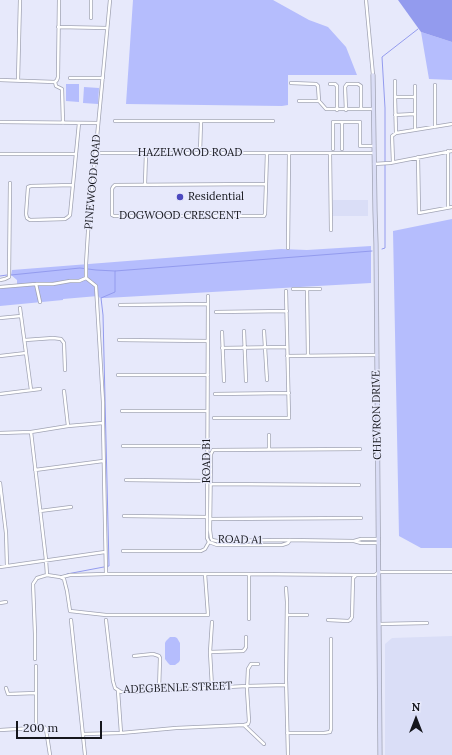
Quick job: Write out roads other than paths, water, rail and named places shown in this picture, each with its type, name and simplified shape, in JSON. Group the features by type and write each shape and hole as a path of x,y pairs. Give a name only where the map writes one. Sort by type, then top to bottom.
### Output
{"main road":[{"name":"CHEVRON DRIVE","path":"373,75 380,624 380,755"}],"street":[{"path":"18,80 20,0"},
{"path":"55,82 58,77 59,0"},
{"path":"91,0 91,18"},
{"name":"PINEWOOD ROAD","path":"86,278 98,123 110,0"},
{"path":"366,0 373,75"},
{"path":"58,27 107,28"},
{"path":"70,78 102,78"},
{"path":"0,80 55,82"},
{"path":"395,81 396,132"},
{"path":"55,82 56,86 62,89 63,122"},
{"path":"291,83 316,84 318,86 319,101 326,109 374,109"},
{"path":"330,84 335,84 337,86 337,110"},
{"path":"346,110 345,87 347,84 358,84 361,86 361,109"},
{"path":"435,85 435,127"},
{"path":"415,86 415,130"},
{"path":"395,97 415,96"},
{"path":"299,101 319,101"},
{"path":"395,115 415,114"},
{"path":"115,121 273,121"},
{"path":"200,153 201,121"},
{"path":"0,122 98,123"},
{"path":"333,149 333,122 360,122 360,146 374,146"},
{"path":"342,122 342,149"},
{"path":"72,185 28,187 27,218 30,220 65,219 70,215 79,123"},
{"path":"393,162 392,136 396,132 452,124"},
{"path":"374,164 382,164 452,151"},
{"path":"448,152 448,207"},
{"name":"HAZELWOOD ROAD","path":"96,153 374,153"},
{"path":"145,184 146,153"},
{"path":"266,184 267,153"},
{"path":"288,248 289,153"},
{"path":"330,153 330,230"},
{"path":"0,154 76,154"},
{"path":"418,157 419,213 452,207"},
{"path":"0,280 5,279 9,275 10,183"},
{"name":"DOGWOOD CRESCENT","path":"145,184 266,184 265,214 264,216 112,215 112,189 114,185 145,184"},
{"path":"0,287 53,284 78,281 86,278 96,286 103,395 106,574"},
{"path":"36,284 40,302"},
{"path":"293,289 320,289"},
{"path":"307,289 308,356"},
{"path":"214,418 289,418 286,291"},
{"name":"ROAD B1","path":"208,296 206,538 209,542"},
{"path":"120,305 208,304"},
{"path":"20,308 31,390"},
{"path":"216,312 287,311"},
{"path":"0,318 21,316"},
{"path":"244,331 246,380"},
{"path":"264,331 267,380"},
{"path":"222,332 224,381"},
{"path":"25,340 53,338 62,339 64,344 65,370"},
{"path":"119,340 208,341"},
{"path":"222,348 287,346"},
{"path":"0,356 26,353"},
{"path":"287,356 377,355"},
{"path":"118,375 208,375"},
{"path":"0,394 40,389"},
{"path":"64,391 68,426"},
{"path":"215,394 289,393"},
{"path":"122,411 207,411"},
{"path":"0,433 31,432 68,426 103,423"},
{"path":"31,432 47,575"},
{"path":"269,435 269,449 360,449"},
{"path":"123,446 207,446"},
{"name":"ROAD A1","path":"269,449 216,449 212,452 210,519 211,538 214,541 290,540 354,541 361,543 379,541"},
{"path":"35,470 103,460"},
{"path":"126,480 207,481"},
{"path":"0,483 6,533 7,566"},
{"path":"211,484 359,484"},
{"path":"40,511 71,507"},
{"path":"124,516 206,517"},
{"path":"210,519 361,518"},
{"path":"123,551 202,551 209,542 217,545 282,545 288,543 290,540"},
{"path":"0,567 105,552"},
{"path":"35,659 33,584 37,578 47,575 62,577 70,575 106,574 356,575 374,574 379,572 452,572"},
{"path":"62,577 64,579 67,591 70,611 106,615 208,615 205,574"},
{"path":"249,574 249,618"},
{"path":"328,620 348,621 352,617 353,578 356,575"},
{"path":"286,588 288,755"},
{"path":"0,603 6,602"},
{"path":"287,616 307,615"},
{"path":"71,620 85,755"},
{"name":"ADEGBENLE STREET","path":"106,620 113,681 118,690 124,692 286,685"},
{"path":"212,622 210,652 212,687"},
{"path":"380,624 427,622"},
{"path":"210,652 243,651 246,647 246,637"},
{"path":"287,733 330,732 332,639"},
{"path":"134,656 156,654 159,656 159,690"},
{"path":"84,734 121,733 176,728 244,726 248,724 249,721 247,686 248,667 251,664 258,664"},
{"path":"36,666 36,726"},
{"path":"6,688 8,694 36,693"},
{"path":"118,690 121,733"},
{"path":"0,730 34,728 36,726 44,727 46,729 50,755"},
{"path":"244,726 264,744"}],"waterway":[{"path":"382,249 385,248 385,108 382,57 418,29"},
{"path":"67,574 109,566 103,315 101,298 115,292 115,271 372,251"},
{"path":"11,275 80,268 115,271"},
{"path":"0,276 7,275"}],"place":[{"name":"Residential","path":"180,197"}]}
